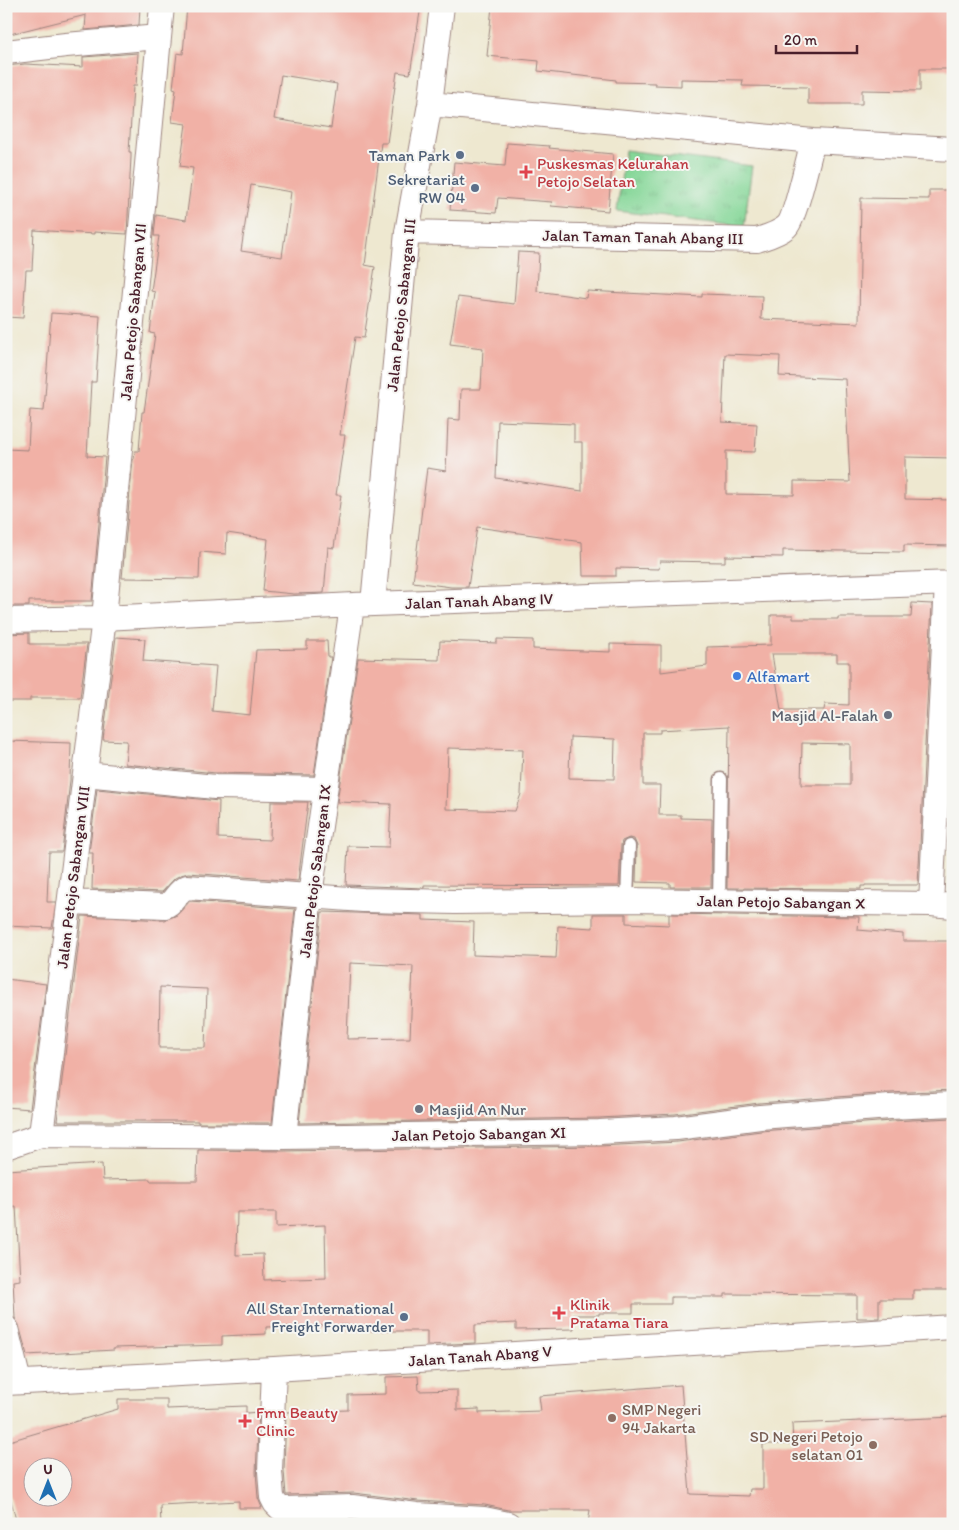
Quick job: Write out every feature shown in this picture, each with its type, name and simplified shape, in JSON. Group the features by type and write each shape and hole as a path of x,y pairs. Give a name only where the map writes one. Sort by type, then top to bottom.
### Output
{"street":[{"name":"Jalan Petojo Sabangan VII","path":"104,618 162,6"},
{"name":"Jalan Petojo Sabangan III","path":"363,605 407,232 430,104 442,6"},
{"path":"6,52 159,37"},
{"path":"430,104 813,141 953,149"},
{"name":"Jalan Taman Tanah Abang III","path":"407,232 757,240 773,235 787,227 793,213 813,141"},
{"name":"Jalan Tanah Abang IV","path":"6,620 104,618 363,605 950,583"},
{"name":"Jalan Petojo Sabangan X","path":"70,902 165,906 170,905 180,890 187,887 364,900 627,900 942,905 950,583"},
{"name":"Jalan Petojo Sabangan IX","path":"284,1137 310,895 325,789 363,605"},
{"name":"Jalan Petojo Sabangan VIII","path":"41,1135 104,618"},
{"path":"85,774 215,787 325,789"},
{"name":"Jalan Petojo Sabangan XI","path":"6,1147 41,1135 284,1137 599,1132 666,1129 760,1117 953,1104"},
{"name":"Jalan Tanah Abang V","path":"12,1383 274,1369 953,1327"},
{"path":"6,1328 12,1383"},
{"path":"274,1369 270,1471 272,1497 280,1508 352,1507 416,1515 484,1519 508,1524"}],"lane":[{"path":"719,902 721,779"},
{"path":"627,900 630,846"}],"green space":[{"path":"625,150 752,166 744,227 617,211"}],"building":[{"path":"6,6 140,6 139,25 85,30 86,15 6,35"},
{"path":"187,6 421,6 410,74 397,72 387,143 381,143 365,265 375,267 364,338 355,337 340,435 345,435 336,495 341,495 334,548 328,547 324,593 294,594 263,591 268,539 227,533 226,554 200,552 199,579 122,578 133,459 135,451 139,451 142,412 144,412 155,334 150,333 155,292 151,291 159,236 154,236 156,215 186,220 193,168 180,166 186,124 172,122 176,89 173,88 177,53 183,54","holes":["281,75 337,84 331,128 274,119","251,185 291,192 282,257 241,251"]},
{"path":"492,6 864,6 864,10 932,11 933,6 953,6 953,69 920,69 920,91 862,90 862,104 808,104 808,87 742,86 743,80 681,79 681,86 616,82 616,80 538,71 539,61 487,56"},
{"path":"138,53 136,86 133,86 127,234 34,230 32,270 26,270 23,318 6,317 6,66 25,64 83,67 83,57"},
{"path":"507,143 613,154 608,211 551,206 552,202 498,198 496,213 450,210 454,162 505,166"},
{"path":"929,190 953,190 953,458 905,457 905,499 953,500 952,546 904,545 904,552 783,550 783,557 725,556 725,562 660,561 659,569 616,568 616,576 583,576 582,542 477,527 468,587 451,587 413,582 427,468 446,471 448,419 460,420 461,389 481,389 483,348 450,344 458,297 514,304 518,252 539,253 537,291 586,298 587,291 702,297 702,294 762,296 761,319 859,323 861,198 929,199","holes":["725,354 780,356 779,376 845,379 850,482 794,481 794,495 726,494 726,451 755,452 757,424 722,422","498,421 574,424 574,442 582,442 582,491 496,478"]},
{"path":"51,313 100,316 96,382 91,382 87,456 105,457 92,601 29,601 29,606 6,606 6,449 28,450 30,410 44,411"},
{"path":"912,603 932,604 918,885 865,885 861,886 861,889 727,888 729,726 660,730 660,733 643,733 643,785 660,785 659,815 681,815 681,818 712,819 711,887 670,887 670,883 636,882 637,846 634,839 629,838 622,841 621,845 619,886 424,885 424,888 346,885 348,846 389,847 391,804 337,802 358,658 439,660 440,641 497,643 497,639 533,640 533,649 610,652 610,644 661,645 661,672 707,666 707,647 771,645 771,615 793,615 793,619 911,617","holes":["772,654 837,654 837,662 849,662 849,705 825,704 824,710 781,710","570,737 615,739 614,779 569,778","802,743 850,744 850,785 801,785","448,748 523,750 521,794 515,811 446,809"]},
{"path":"29,633 29,644 87,644 80,698 30,698 30,701 6,701 6,634"},
{"path":"116,637 145,639 143,661 216,666 212,711 250,715 256,650 307,649 307,641 327,641 328,657 331,657 314,775 216,773 125,764 127,741 103,740"},
{"path":"8,741 71,743 70,780 62,852 49,852 47,902 56,902 52,928 6,926 6,764"},
{"path":"97,789 219,801 218,838 270,840 271,802 308,802 298,881 188,873 175,878 162,892 92,889 93,853 89,853"},
{"path":"190,901 295,909 272,1123 57,1121 82,916 165,920 177,915","holes":["160,987 207,989 205,1048 159,1048"]},
{"path":"322,912 423,915 423,920 474,922 473,955 556,958 558,926 593,928 593,914 626,914 626,923 669,925 669,914 859,917 858,930 903,934 903,941 953,941 953,1090 759,1103 675,1114 599,1118 299,1123","holes":["350,963 413,966 410,1038 347,1039"]},
{"path":"6,979 46,984 30,1109 6,1107"},
{"path":"953,1118 953,1290 913,1290 913,1299 879,1299 879,1318 857,1318 857,1295 725,1294 725,1297 671,1297 671,1304 633,1304 633,1313 573,1315 574,1329 516,1330 516,1323 475,1325 475,1343 427,1345 427,1331 348,1331 348,1325 266,1327 266,1334 222,1336 222,1345 114,1348 114,1350 27,1355 19,1325 15,1318 13,1281 20,1280 16,1206 6,1207 6,1170 102,1164 103,1180 197,1181 198,1150 284,1151 600,1146 678,1142 761,1131","holes":["237,1212 276,1212 276,1227 325,1225 326,1278 264,1280 263,1254 236,1255"]},
{"path":"418,1376 419,1391 457,1390 457,1410 479,1409 479,1413 541,1411 539,1396 681,1385 690,1494 749,1496 750,1489 763,1489 763,1444 793,1444 792,1424 953,1417 953,1524 588,1524 590,1510 508,1510 485,1505 418,1501 354,1493 286,1495 284,1471 286,1412 348,1410 348,1395 386,1394 386,1377"},
{"path":"118,1399 167,1399 167,1409 246,1406 246,1413 259,1412 256,1472 258,1498 262,1508 239,1508 239,1501 160,1505 161,1524 17,1524 6,1481 6,1442 118,1409"},
{"path":"351,1521 376,1524 315,1524 315,1522"}],"place":[{"name":"Taman Park","path":"460,155"},
{"name":"Puskesmas Kelurahan Petojo Selatan","path":"526,172"},
{"name":"Sekretariat RW 04","path":"475,188"},
{"name":"Alfamart","path":"737,676"},
{"name":"Masjid Al-Falah","path":"888,715"},
{"name":"Masjid An Nur","path":"419,1109"},
{"name":"Klinik Pratama Tiara","path":"559,1313"},
{"name":"All Star International Freight Forwarder","path":"404,1317"},
{"name":"SMP Negeri 94 Jakarta","path":"612,1418"},
{"name":"Fmn Beauty Clinic","path":"245,1421"},
{"name":"SD Negeri Petojo selatan 01","path":"873,1445"}]}
